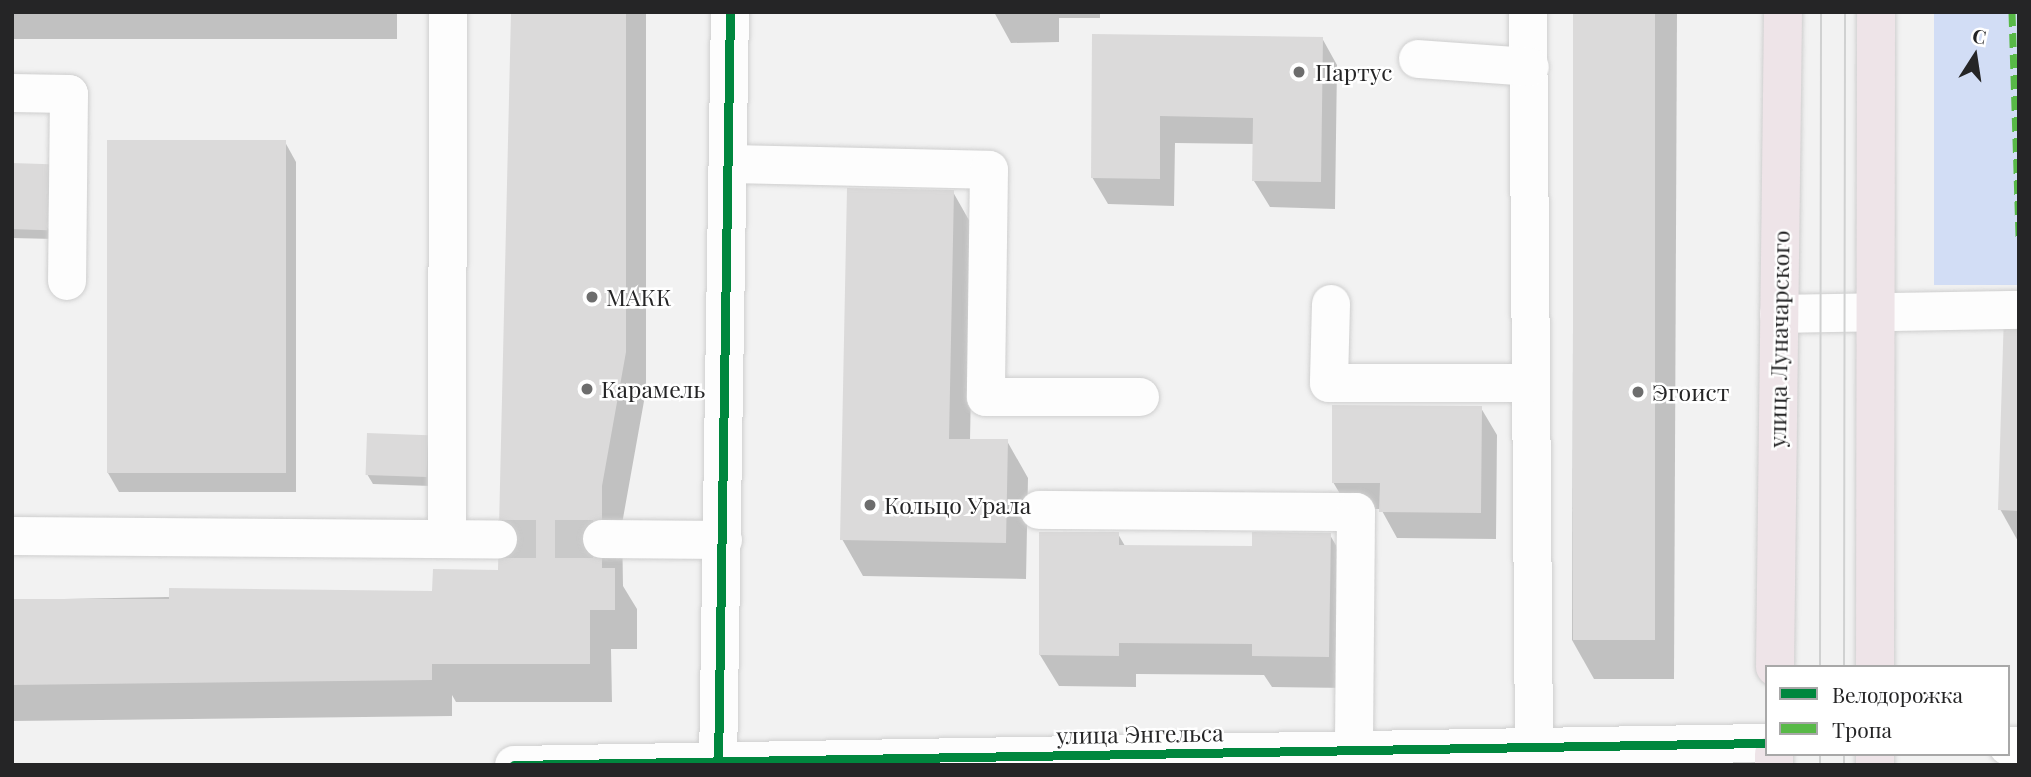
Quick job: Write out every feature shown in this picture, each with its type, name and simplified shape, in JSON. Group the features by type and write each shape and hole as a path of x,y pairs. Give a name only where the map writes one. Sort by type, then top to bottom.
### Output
{"main road":[{"name":"улица Луначарского","path":"1775,665 1783,12"},
{"path":"1875,665 1876,12"}],"street":[{"path":"447,539 448,12"},
{"path":"718,763 730,12"},
{"path":"1528,12 1534,747"},
{"path":"1418,58 1530,67"},
{"path":"12,93 69,94 59,199 67,281"},
{"path":"728,164 989,170 986,397 1140,397"},
{"path":"1331,303 1329,383 1531,383"},
{"path":"1779,314 2019,310"},
{"path":"1039,510 1356,512 1354,750"},
{"path":"12,536 498,539"},
{"path":"602,539 723,540"},
{"name":"улица Энгельса","path":"514,765 1000,760 1354,750 1765,743"}],"shaded area":[{"path":"1934,12 2019,12 2019,285 1934,285"}],"building":[{"path":"511,12 626,12 626,352 602,486 602,568 615,568 615,610 590,610 590,664 432,664 432,680 12,685 12,599 169,599 169,588 432,591 433,569 498,570"},
{"path":"1573,12 1655,12 1655,640 1573,640"},
{"path":"1092,34 1323,37 1321,182 1252,181 1253,118 1160,116 1160,179 1091,178"},
{"path":"107,140 286,140 286,473 107,473"},
{"path":"12,163 50,164 48,230 12,229"},
{"path":"847,188 954,190 949,439 1008,439 1006,543 840,540"},
{"path":"2004,313 2019,313 2019,511 1998,510"},
{"path":"1332,405 1482,406 1481,513 1379,512 1380,483 1332,483"},
{"path":"367,433 428,435 426,477 366,475"},
{"path":"1039,532 1119,532 1119,545 1252,546 1252,532 1331,533 1329,657 1252,656 1252,644 1119,643 1119,656 1039,655"}],"tunnel":[{"path":"498,539 602,539"}],"tram line":[{"path":"1820,665 1821,12"},
{"path":"1844,665 1845,12"},
{"path":"1820,756 1820,765"},
{"path":"1844,756 1844,765"}],"marked path":[{"path":"2012,12 2019,241"}],"cycle path":[{"path":"718,765 730,12"},
{"path":"514,765 1765,743"}],"place":[{"name":"Партус","path":"1299,72"},
{"name":"МАКК","path":"592,297"},
{"name":"Карамель","path":"587,389"},
{"name":"Эгоист","path":"1638,392"},
{"name":"Кольцо Урала","path":"870,505"}]}
